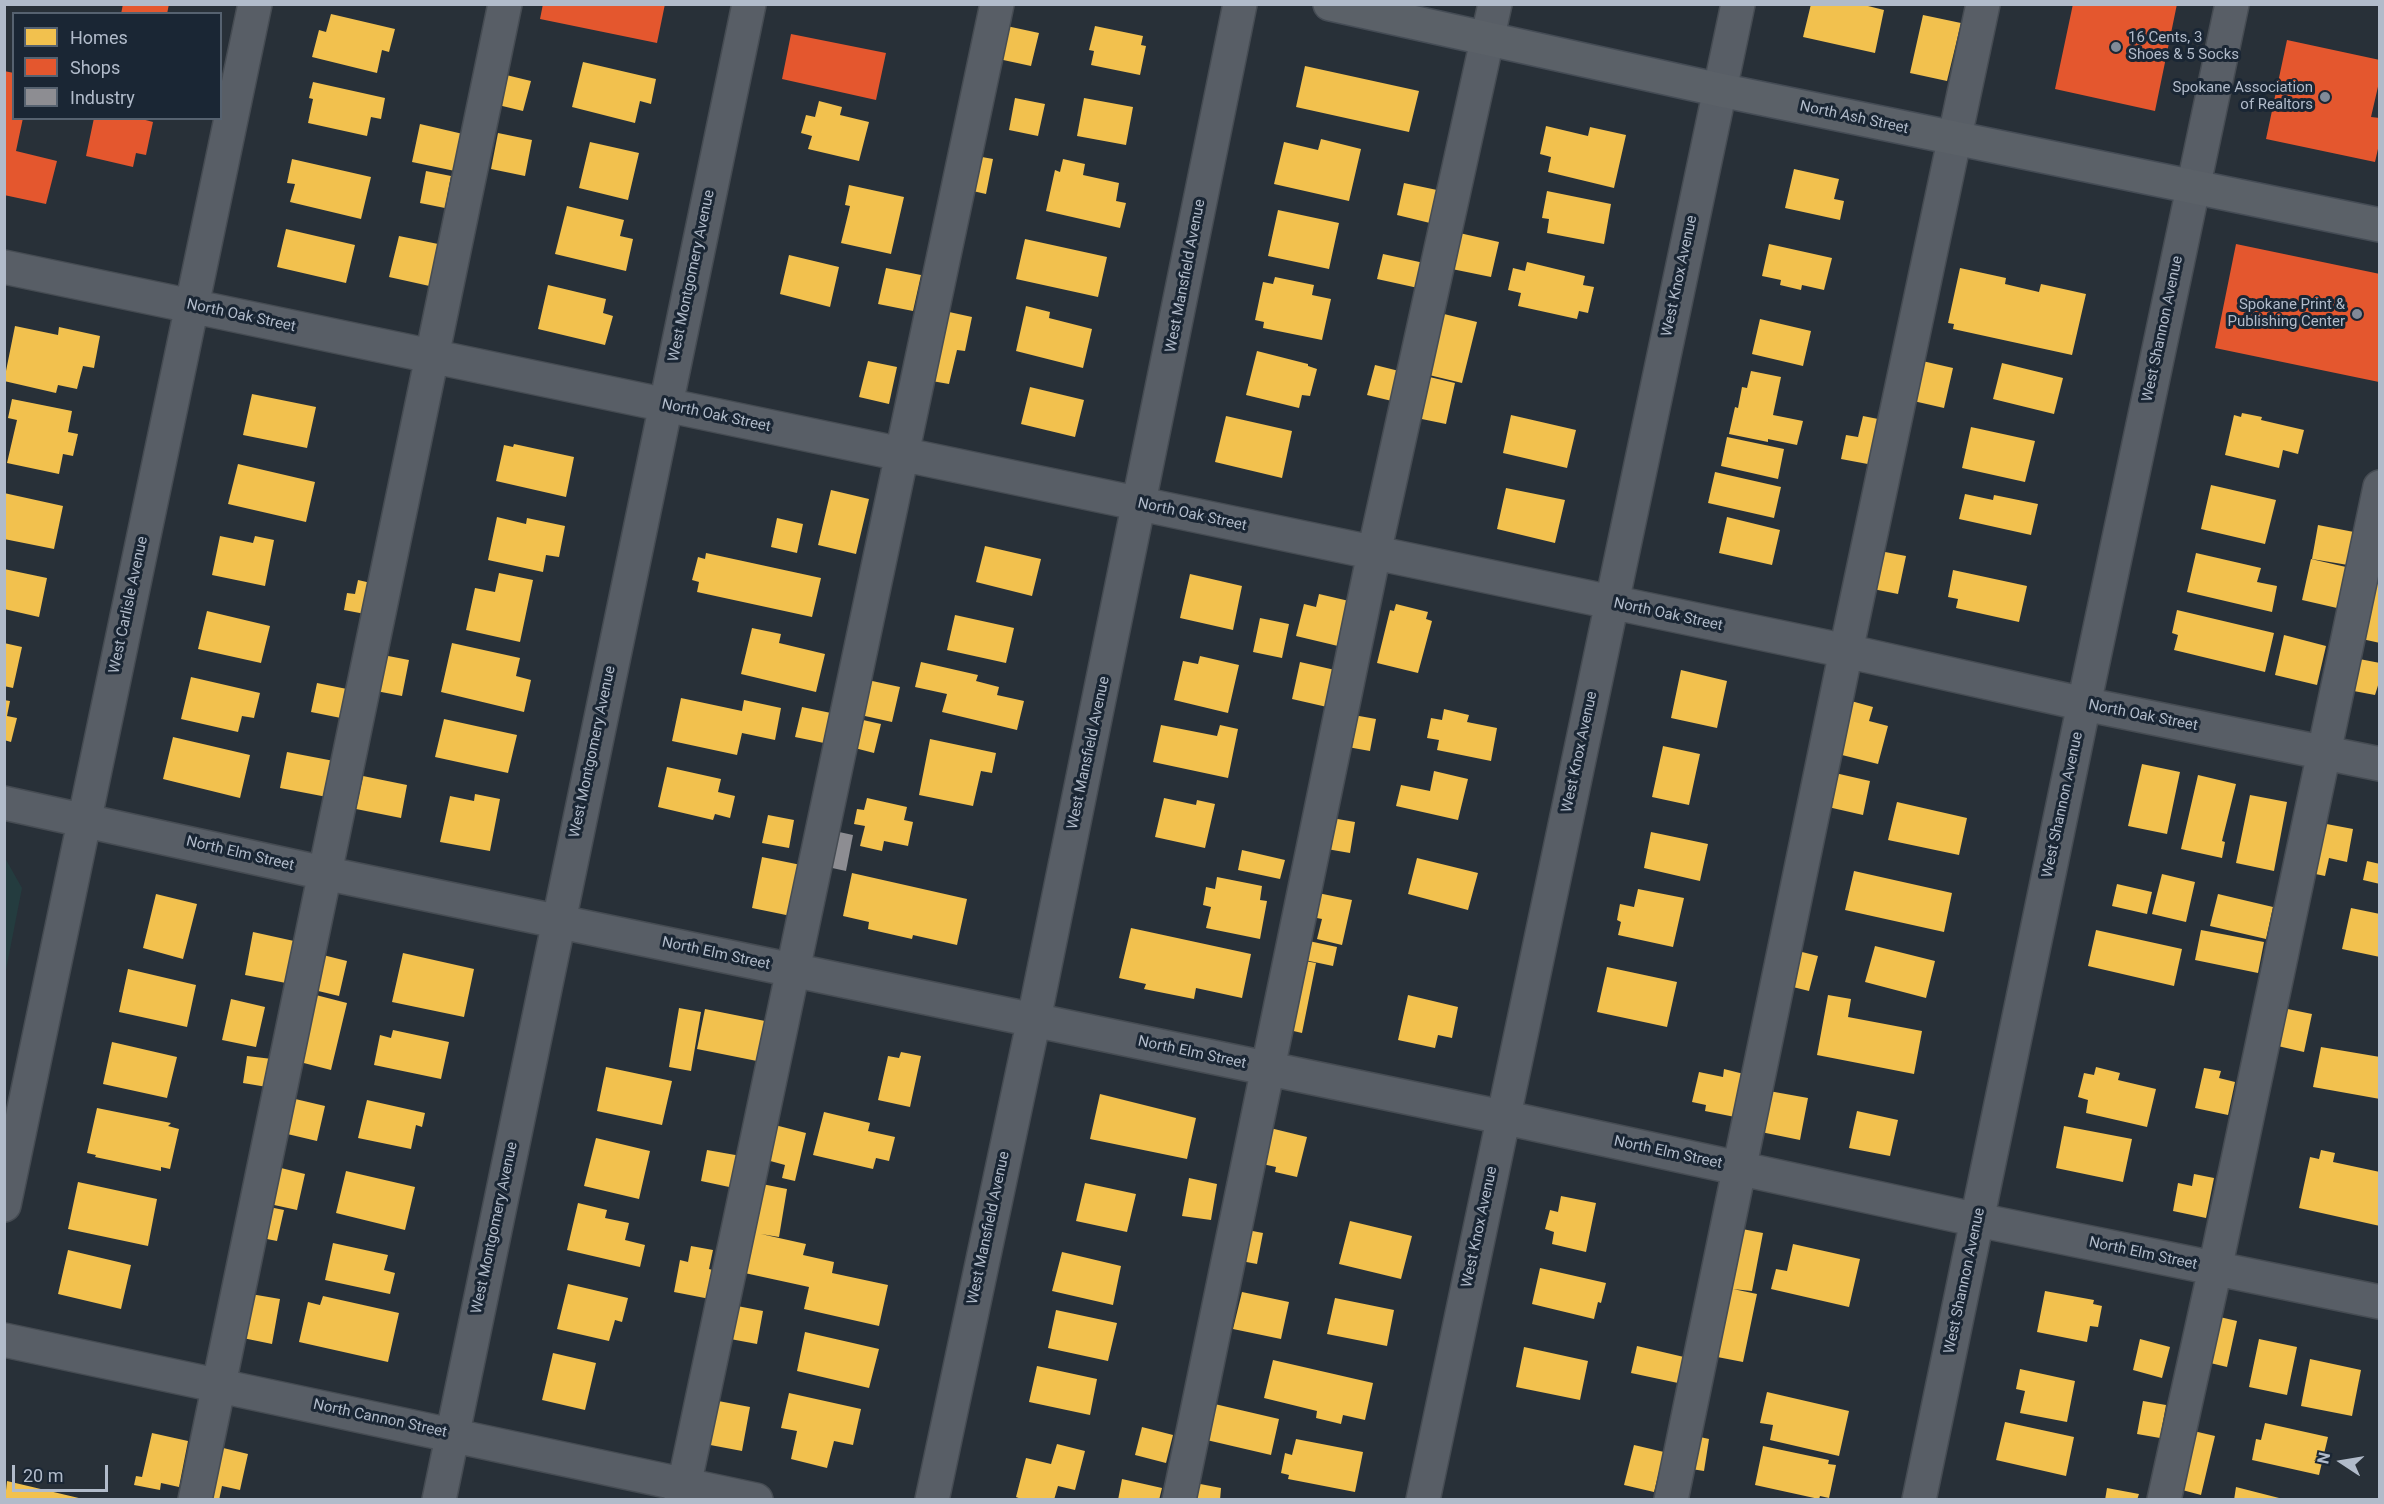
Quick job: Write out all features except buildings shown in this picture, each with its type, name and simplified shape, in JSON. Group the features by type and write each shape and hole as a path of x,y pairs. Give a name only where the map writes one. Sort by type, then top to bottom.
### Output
{"main road":[{"name":"North Ash Street","path":"1330,4 1720,90 2379,225"}],"street":[{"name":"West Carlisle Avenue","path":"4,1205 255,4"},
{"path":"195,1500 505,4"},
{"name":"West Montgomery Avenue","path":"438,1500 749,4"},
{"path":"683,1492 997,4"},
{"name":"West Mansfield Avenue","path":"932,1500 1034,1019 1240,4"},
{"path":"1179,1500 1374,553 1495,4"},
{"name":"West Knox Avenue","path":"1423,1500 1738,4"},
{"path":"1671,1500 1738,1168 1983,4"},
{"name":"West Shannon Avenue","path":"1918,1500 2232,4"},
{"name":"North Oak Street","path":"4,267 2379,764"},
{"path":"2164,1500 2215,1269 2379,488"},
{"name":"North Elm Street","path":"4,803 324,873 1034,1019 1978,1220 2379,1302"},
{"name":"North Cannon Street","path":"4,1340 452,1435 683,1492 756,1500"}],"green space":[{"path":"4,858 22,888 5,975"}],"place":[{"name":"16 Cents, 3 Shoes & 5 Socks","path":"2116,47"},
{"name":"Spokane Association of Realtors","path":"2325,97"},
{"name":"Spokane Print & Publishing Center","path":"2357,314"}]}
